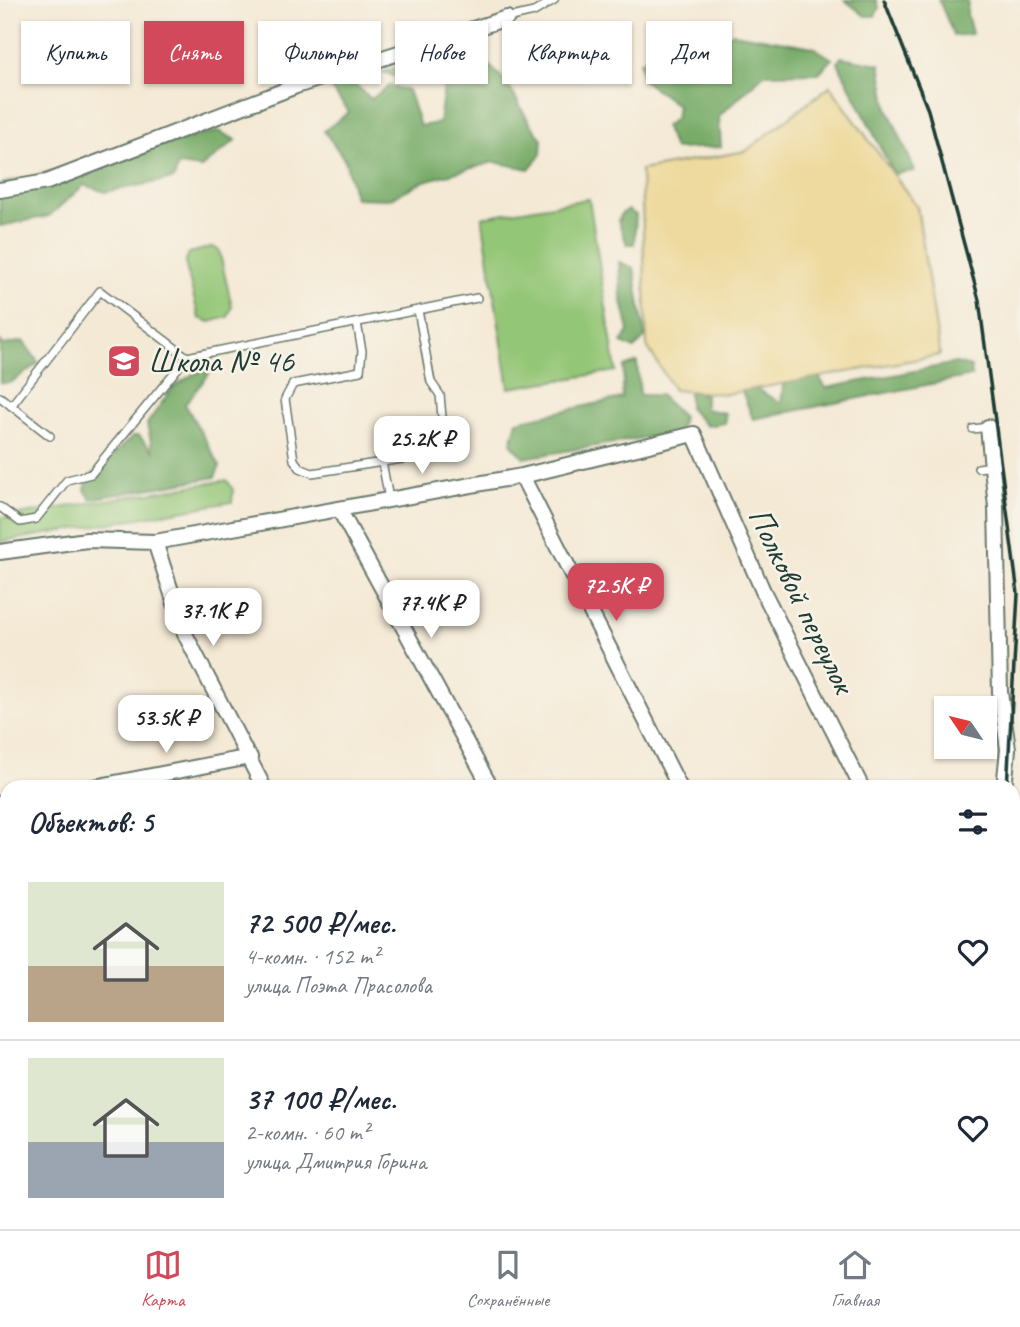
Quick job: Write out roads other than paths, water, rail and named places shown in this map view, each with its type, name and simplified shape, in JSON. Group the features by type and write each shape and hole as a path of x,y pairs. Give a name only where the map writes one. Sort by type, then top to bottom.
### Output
{"street":[{"path":"0,190 47,182 296,86 507,18"},
{"path":"981,428 985,467 996,507 1000,692 1009,749 1005,780"},
{"name":"Полковой переулок","path":"522,475 694,434 763,591 858,780"},
{"path":"0,552 87,540 155,542 522,475 676,780"},
{"path":"339,509 487,780"},
{"path":"155,542 186,634 260,780"},
{"path":"131,780 250,757"}],"lane":[{"path":"507,18 534,12 554,0"},
{"path":"11,406 100,291 187,357"},
{"path":"0,507 20,522 36,519 67,480 91,474 187,357 477,298"},
{"path":"357,323 362,351 360,370 293,384 287,390 285,399 294,460 300,468 312,473 428,455 438,449 444,439 440,395 431,382 418,310"},
{"path":"0,397 50,436"},
{"path":"382,462 389,500"}],"railway":[{"path":"884,0 928,110 979,300 1018,594 1007,780"}],"place":[{"name":"Школа № 46","path":"124,361"}]}
